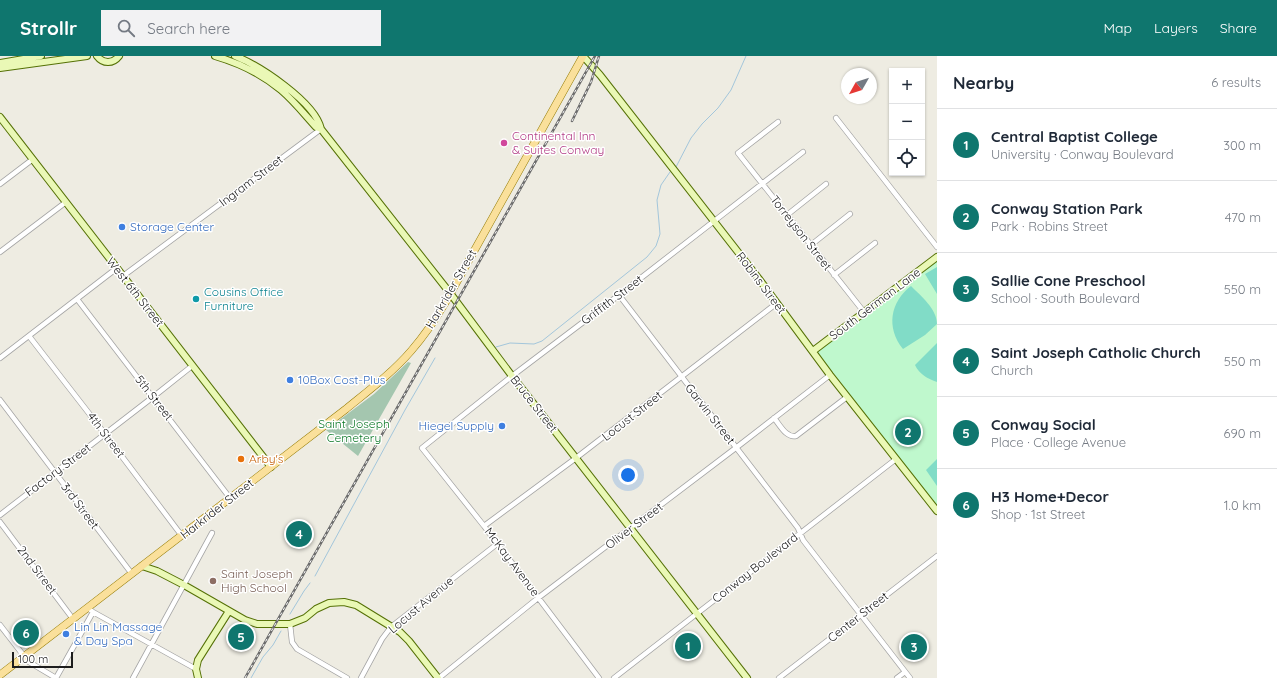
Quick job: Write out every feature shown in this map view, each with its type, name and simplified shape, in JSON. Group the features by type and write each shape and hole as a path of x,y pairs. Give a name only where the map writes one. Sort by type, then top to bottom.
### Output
{"main road":[{"name":"Harkrider Street","path":"0,675 73,619 90,610 142,566 373,387 401,361 424,336 450,293 582,58"}],"street":[{"path":"1,61 41,56"},
{"path":"0,68 87,56"},
{"path":"97,56 102,60 109,62 119,56"},
{"name":"Bruce Street","path":"215,56 252,64 291,91 313,115 320,124 321,129 748,678"},
{"path":"575,56 582,58"},
{"name":"Robins Street","path":"582,58 600,75 777,303 847,397 937,510"},
{"name":"Bruce Street","path":"233,59 271,83 292,101 316,127 321,129"},
{"path":"252,64 255,70 271,83"},
{"name":"West 6th Street","path":"0,117 270,467"},
{"path":"836,118 937,247"},
{"name":"Torreyson Street","path":"778,122 738,153 864,312"},
{"name":"Ingram Street","path":"123,276 321,129"},
{"name":"Griffith Street","path":"422,448 512,376 803,152"},
{"path":"0,184 33,159"},
{"path":"787,215 826,184"},
{"path":"0,252 66,202"},
{"path":"811,245 850,214"},
{"path":"834,275 875,243"},
{"name":"South German Lane","path":"813,351 937,257"},
{"path":"0,358 117,268"},
{"name":"Garvin Street","path":"619,295 798,528 803,540 910,678"},
{"name":"5th Street","path":"77,299 230,498"},
{"name":"Locust Street","path":"484,526 576,458 777,303"},
{"name":"4th Street","path":"29,336 106,434 182,536"},
{"name":"Factory Street","path":"0,515 192,366"},
{"name":"Oliver Street","path":"439,678 538,598 830,375"},
{"path":"774,418 787,434 790,436 796,436 847,397"},
{"name":"3rd Street","path":"0,400 132,574"},
{"name":"McKay Avenue","path":"422,448 484,526 599,678"},
{"name":"Conway Boulevard","path":"614,678 896,459"},
{"name":"2nd Street","path":"0,522 73,619"},
{"path":"133,678 212,533"},
{"name":"Locust Avenue","path":"361,678 382,639 391,627 497,544"},
{"path":"156,555 154,562 157,571"},
{"name":"Center Street","path":"779,678 937,556"},
{"path":"142,566 157,571 245,620 257,624 290,624 305,618 316,609 329,603 344,602 356,605 400,632 439,678"},
{"path":"0,625 29,662 56,678 90,610 196,669"},
{"path":"198,678 196,669 200,658 229,611"},
{"path":"290,624 292,642 297,649 347,678"},
{"path":"897,678 905,672"}],"green space":[{"path":"937,259 937,508 818,353 818,351"},
{"name":"Saint Joseph Cemetery","path":"408,362 411,363 358,456 326,430 374,394"}],"shaded area":[{"path":"937,267 937,294 925,274"},
{"path":"911,286 924,298 931,308 937,324 925,335 903,349 894,333 893,316 898,300"},
{"path":"937,343 937,382 924,376 915,365"},
{"path":"937,459 937,486 926,470"}],"waterway":[{"path":"676,167 691,138 718,108 731,90 746,56"},
{"path":"496,347 510,343 534,344 542,341 647,257 656,246 660,234 657,200 661,185 670,172"},
{"path":"315,576 405,410 435,358"},
{"path":"290,614 310,583"},
{"path":"251,678 281,631"}],"railway":[{"path":"245,678 595,56"},
{"path":"572,121 591,82 599,56"}],"place":[{"name":"Continental Inn & Suites Conway","path":"504,143"},
{"name":"Storage Center","path":"122,227"},
{"name":"Cousins Office Furniture","path":"196,299"},
{"name":"10Box Cost-Plus","path":"290,380"},
{"name":"Hiegel Supply","path":"502,426"},
{"name":"Conway Station Park","path":"908,432"},
{"name":"Arby's","path":"241,459"},
{"name":"Saint Joseph Catholic Church","path":"299,534"},
{"name":"Saint Joseph High School","path":"213,581"},
{"name":"H3 Home+Decor","path":"26,633"},
{"name":"Lin Lin Massage & Day Spa","path":"66,634"},
{"name":"Conway Social","path":"241,637"},
{"name":"Central Baptist College","path":"688,646"},
{"name":"Sallie Cone Preschool","path":"914,647"}]}
